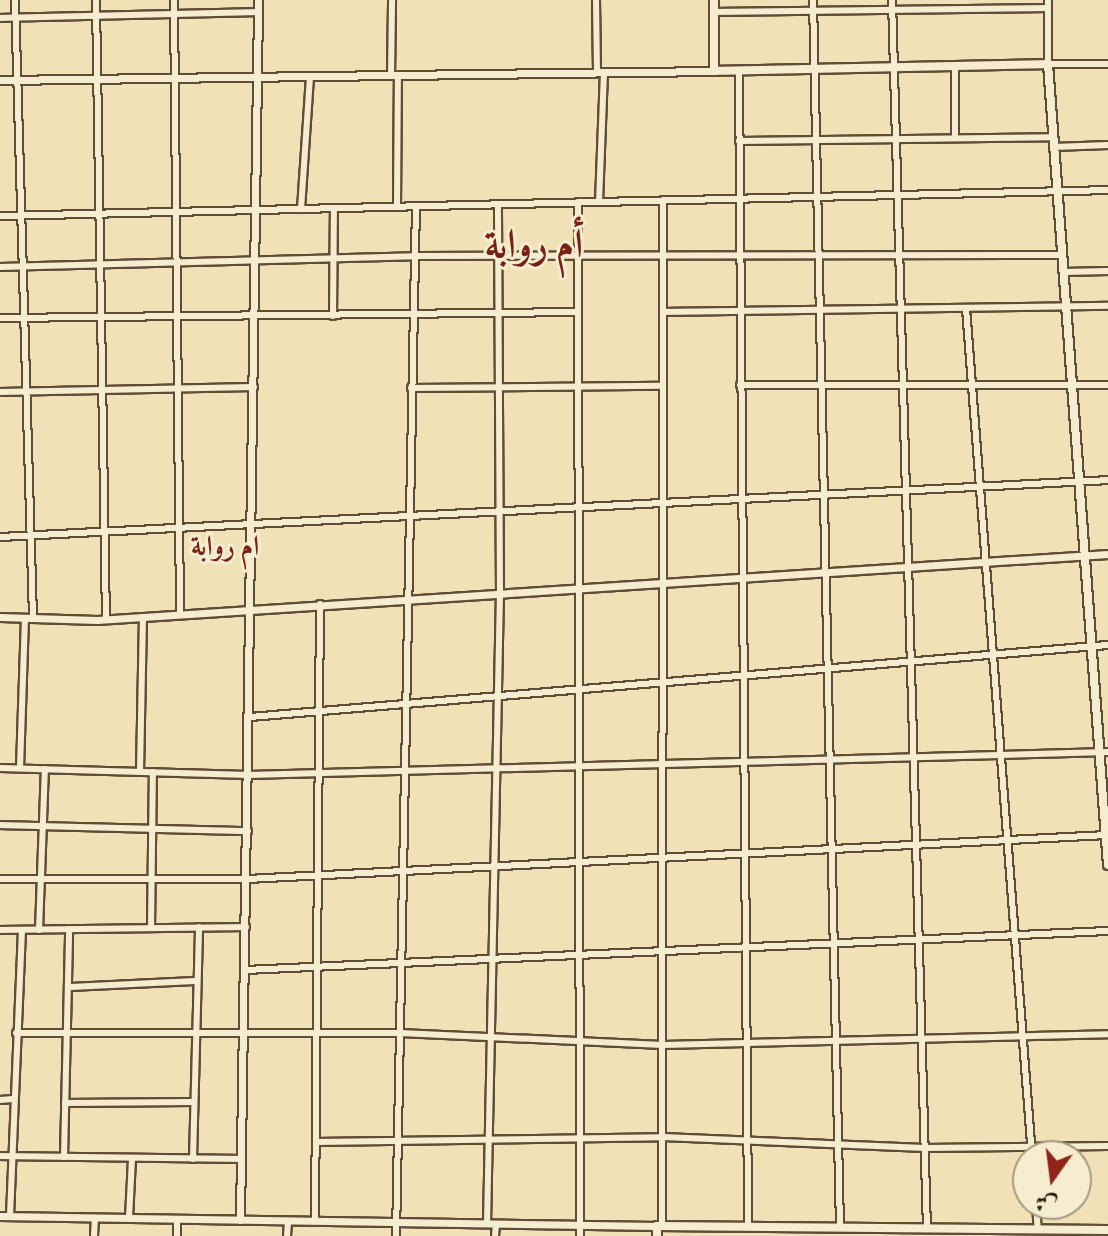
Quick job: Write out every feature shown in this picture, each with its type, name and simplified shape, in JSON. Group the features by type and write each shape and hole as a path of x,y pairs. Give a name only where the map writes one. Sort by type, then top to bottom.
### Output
{"main road":[{"path":"714,0 714,71 1048,64 1083,555 1104,752 1108,865"},
{"path":"657,1236 659,1226 748,1227 775,1232 840,1228 908,1232 927,1228 1006,1233 1108,1230"}],"street":[{"path":"15,0 31,536 20,768"},
{"path":"96,0 106,620"},
{"path":"174,0 179,212 180,615"},
{"path":"240,1220 252,611 258,0"},
{"path":"392,0 397,207"},
{"path":"596,0 600,73 599,202"},
{"path":"892,3 911,567 927,1228"},
{"path":"714,12 813,4 1048,4 1048,64 1108,64"},
{"path":"813,4 822,573 840,1228"},
{"path":"0,18 258,12"},
{"path":"955,66 955,137"},
{"path":"0,80 714,71"},
{"path":"739,71 740,579 748,1227"},
{"path":"301,209 310,77"},
{"path":"739,141 1053,137"},
{"path":"1054,147 1108,145"},
{"path":"0,216 1108,190"},
{"path":"0,1216 659,1226 663,1137 666,763 663,200"},
{"path":"578,202 580,1236"},
{"path":"495,1236 491,1224 488,1138 500,595 498,204"},
{"path":"396,1236 409,596 407,516 416,206"},
{"path":"333,316 334,208"},
{"path":"0,267 498,255 1061,255"},
{"path":"1063,272 1108,271"},
{"path":"663,312 1108,306"},
{"path":"966,308 977,487 1031,1140"},
{"path":"0,318 179,319 578,312"},
{"path":"740,385 1108,385"},
{"path":"411,388 499,387 579,391 663,386"},
{"path":"0,392 254,387"},
{"path":"0,537 1108,480"},
{"path":"0,617 106,620 252,611 409,596 500,595 1108,554"},
{"path":"315,1221 320,604"},
{"path":"140,772 143,617"},
{"path":"250,717 1108,645"},
{"path":"0,768 249,775 405,768 1104,752"},
{"path":"39,930 45,769"},
{"path":"151,928 153,772"},
{"path":"0,825 248,831"},
{"path":"0,879 247,879 319,871 744,852 830,845 1107,835"},
{"path":"193,1159 199,927"},
{"path":"0,930 246,927"},
{"path":"64,1157 69,929"},
{"path":"10,1216 22,930"},
{"path":"245,970 1108,931"},
{"path":"68,987 197,981"},
{"path":"16,1033 400,1033 663,1045 835,1037 1108,1034"},
{"path":"0,1100 13,1099"},
{"path":"65,1103 194,1102"},
{"path":"316,1142 663,1137 1012,1151"},
{"path":"0,1156 241,1159"},
{"path":"129,1218 132,1158"},
{"path":"94,1236 95,1218"},
{"path":"177,1219 177,1236"},
{"path":"1037,1220 1038,1230"},
{"path":"287,1236 288,1221"}],"district":[{"name":"أم روابة","path":"534,247"},
{"name":"ام روابة","path":"225,548"}]}
